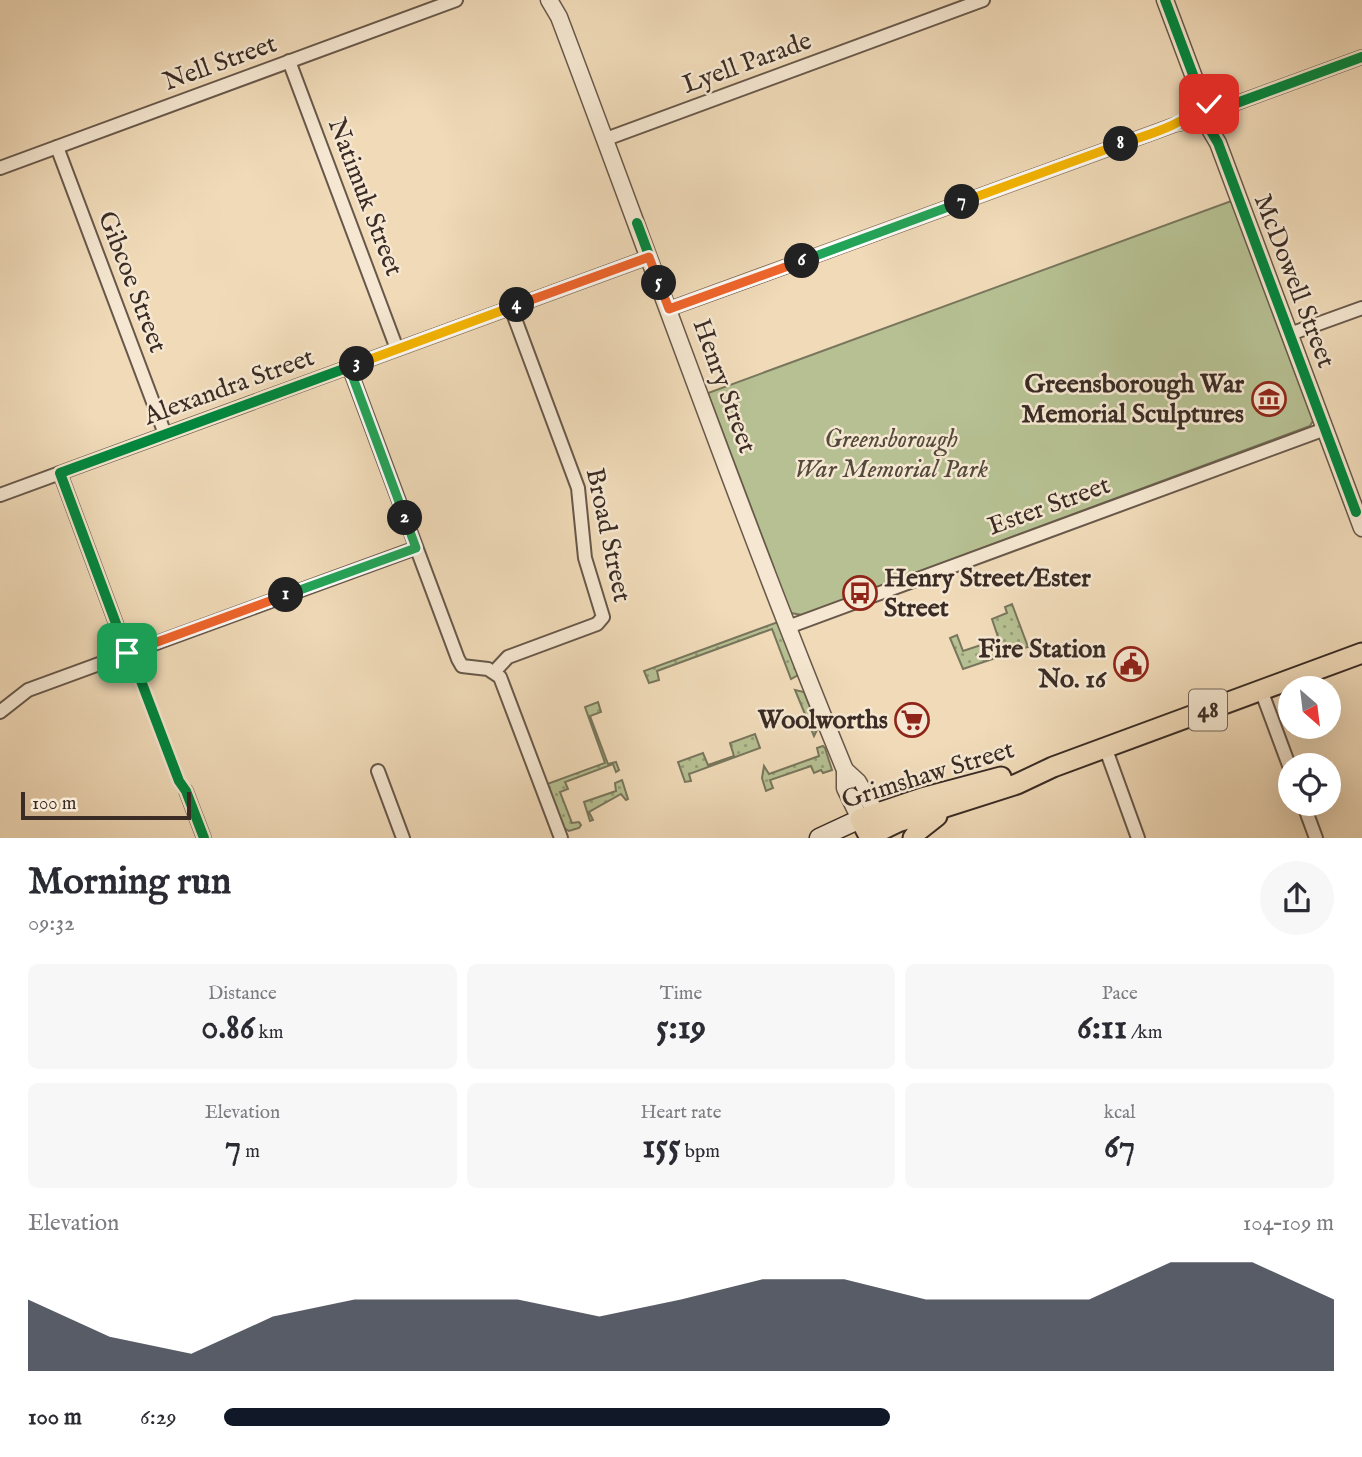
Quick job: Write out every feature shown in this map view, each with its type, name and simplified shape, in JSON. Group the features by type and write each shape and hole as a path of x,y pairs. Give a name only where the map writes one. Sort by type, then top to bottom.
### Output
{"main road":[{"name":"Grimshaw Street","path":"819,838 874,830 1017,785 1053,766 1362,653"},
{"name":"Grimshaw Street","path":"874,830 922,798 1007,775 1053,766"},
{"path":"913,838 929,821 952,806"}],"street":[{"name":"Nell Street","path":"0,168 456,0"},
{"name":"Henry Street","path":"549,0 559,17 606,139 845,771 845,788 874,830"},
{"name":"Henry Street","path":"556,0 559,17"},
{"name":"Lyell Parade","path":"606,139 983,0"},
{"name":"McDowell Street","path":"1165,0 1362,528"},
{"path":"669,309 1362,57"},
{"name":"Natimuk Street","path":"289,61 397,349"},
{"name":"Gibcoe Street","path":"57,147 165,434"},
{"name":"Alexandra Street","path":"0,495 649,257"},
{"name":"Broad Street","path":"494,672 506,658 597,624 603,617 584,552 578,488 511,307"},
{"path":"1290,334 1362,308"},
{"path":"349,367 460,663 466,667 494,672 503,681 561,838"},
{"name":"Ester Street","path":"788,626 1325,429"},
{"path":"60,473 127,653"},
{"path":"0,712 27,690 416,548"},
{"path":"1261,690 1284,753"},
{"path":"1105,747 1138,838"},
{"path":"378,771 403,838"},
{"path":"186,791 204,838"},
{"path":"1308,816 1316,838"}],"green space":[{"name":"Greensborough War Memorial Park","path":"1234,200 1314,419 1310,426 802,615 791,613 775,577 774,568 708,393"},
{"path":"1012,604 1028,647 963,669 950,638 957,635 963,651 981,645 986,658 1003,652 992,619 1007,613 1005,607"},
{"path":"778,622 798,675 791,679 772,629 657,671 659,680 649,683 644,671"},
{"path":"795,690 804,692 818,728 814,736"},
{"path":"598,702 601,712 590,716 608,764 616,762 619,770 616,772 613,764 565,782 568,789 560,792 572,823 579,822 581,825 569,831 564,828 547,784 605,763 585,707"},
{"path":"755,734 760,748 689,774 691,781 685,782 678,762 703,753 708,765 734,756 730,743"},
{"path":"823,746 832,770 814,773 811,766 770,780 773,788 766,791 762,778 764,766 769,774 819,756 817,748"},
{"path":"622,780 628,799 621,794 589,812 593,820 590,821 584,802 616,791 615,783"}],"cycle path":[{"path":"1165,0 1195,80 1209,104"},
{"path":"1216,115 1234,104 1362,57"},
{"path":"637,223 669,309 1174,125 1201,119"},
{"path":"1205,121 1218,143 1356,512"},
{"path":"204,838 186,791 179,781 130,652 127,653 60,473 649,257"}],"place":[{"name":"Greensborough War Memorial Sculptures","path":"1269,399"},
{"name":"Henry Street/Ester Street","path":"860,593"},
{"name":"Fire Station No. 16","path":"1131,664"},
{"name":"Woolworths","path":"912,720"}],"route":[{"path":"127,653 416,548 349,367 649,257 669,309 1174,125 1203,104 1209,104"}]}
